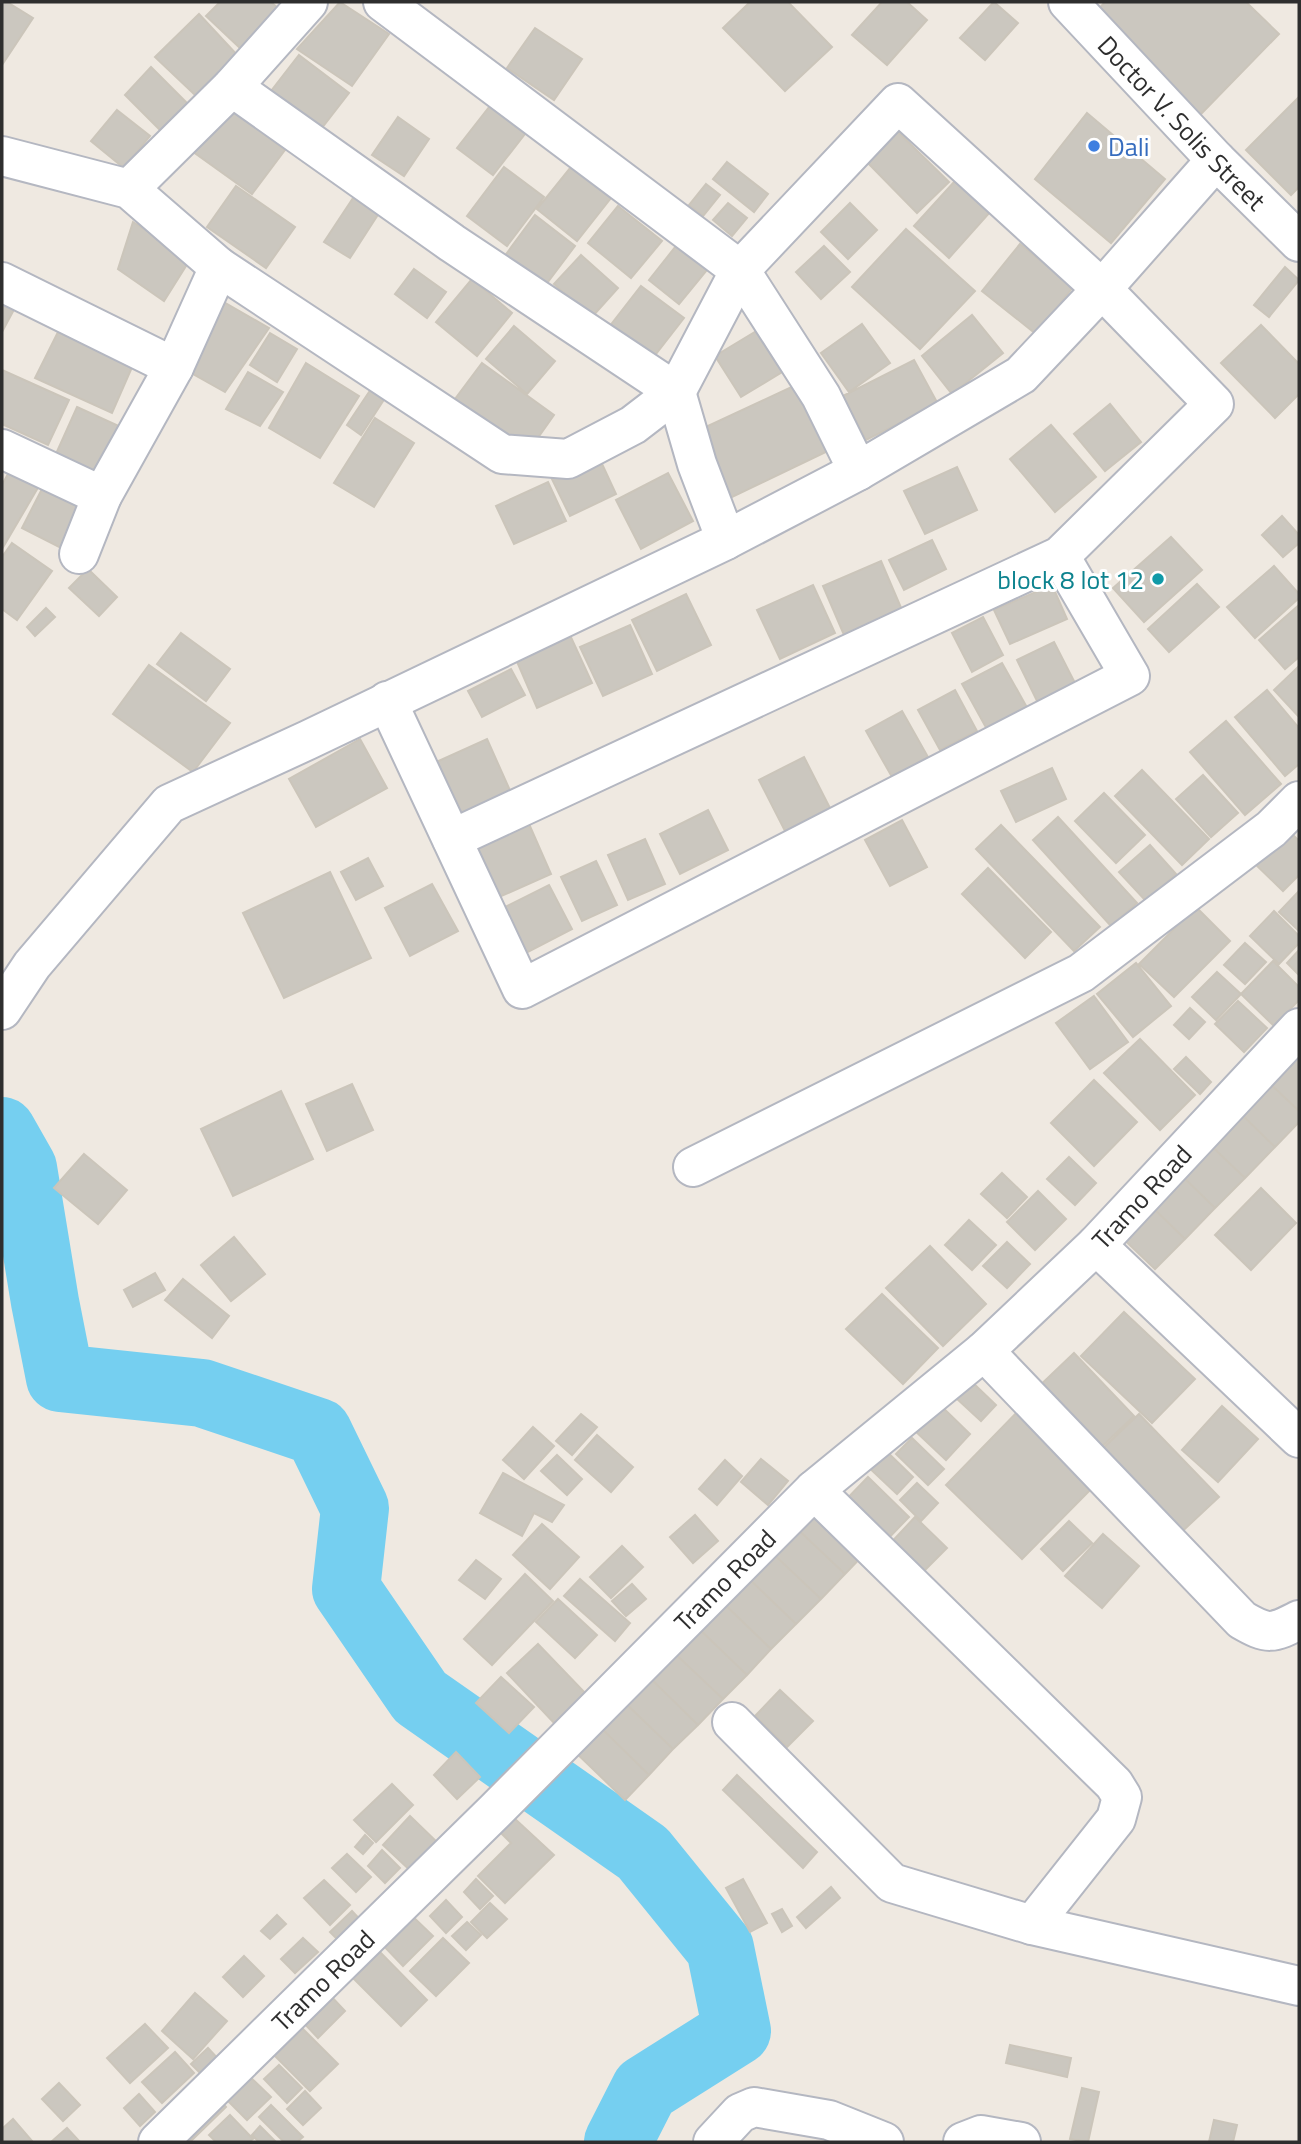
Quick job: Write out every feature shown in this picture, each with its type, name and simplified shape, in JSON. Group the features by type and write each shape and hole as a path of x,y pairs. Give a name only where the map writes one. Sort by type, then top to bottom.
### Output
{"street":[{"path":"129,189 232,87 308,2"},
{"path":"383,2 740,270 821,396 858,471"},
{"name":"Doctor V. Solis Street","path":"1068,2 1216,160 1299,242"},
{"path":"232,87 452,243 676,392 697,464 726,540"},
{"path":"2,156 129,189 219,267 502,454 568,459 633,425 676,392 740,270 898,103 1102,289 1214,404 1060,556 452,839"},
{"path":"2,1010 32,965 169,804 726,540 858,471 1021,375 1102,289 1216,160"},
{"path":"79,554 102,496 174,367 219,267"},
{"path":"2,282 174,367"},
{"path":"2,449 102,496"},
{"path":"387,701 522,989 1130,676 1060,556"},
{"path":"693,1167 1081,973 1271,829 1299,801"},
{"name":"Tramo Road","path":"158,2142 495,1811 814,1490 984,1351 1096,1245 1299,1028"},
{"path":"1096,1245 1299,1438"},
{"path":"984,1351 1242,1620 1262,1632 1280,1630 1299,1620"},
{"path":"814,1490 1114,1784 1122,1797 1116,1819 1032,1925"},
{"path":"732,1722 892,1883 1032,1925 1299,1986"},
{"path":"713,2142 740,2113 754,2107 819,2131 884,2142"},
{"path":"963,2142 981,2135 1021,2142"}],"building":[{"path":"2,2 7,2 33,18 2,65"},
{"path":"220,2 271,2 279,9 240,48 206,16"},
{"path":"340,2 389,34 352,86 297,49"},
{"path":"750,2 788,2 832,47 785,91 723,28"},
{"path":"882,2 907,2 927,20 887,65 852,35"},
{"path":"994,2 1018,23 985,60 960,38"},
{"path":"1105,2 1246,2 1279,34 1200,115 1094,14"},
{"path":"199,14 239,57 196,96 155,57"},
{"path":"535,28 582,59 554,100 507,68"},
{"path":"299,55 349,93 321,129 271,91"},
{"path":"151,67 188,104 161,131 125,95"},
{"path":"1299,97 1299,187 1291,195 1246,150"},
{"path":"490,106 525,134 493,175 457,148"},
{"path":"117,110 150,136 124,168 91,141"},
{"path":"232,110 285,150 252,194 192,151"},
{"name":"Dali","path":"1087,113 1165,179 1111,243 1035,179"},
{"path":"398,117 429,139 404,176 372,155"},
{"path":"892,126 949,182 917,213 861,156"},
{"path":"727,162 768,194 754,212 713,179"},
{"path":"504,167 544,197 507,246 467,216"},
{"path":"571,167 611,198 577,241 537,209"},
{"path":"955,181 990,212 949,258 914,226"},
{"path":"706,184 720,195 703,216 689,205"},
{"path":"236,186 295,227 266,268 207,227"},
{"path":"353,198 379,213 350,258 324,242"},
{"path":"728,203 747,218 732,236 713,220"},
{"path":"850,203 877,230 848,259 821,232"},
{"path":"618,206 662,241 631,278 588,243"},
{"path":"535,215 575,246 541,291 501,261"},
{"path":"133,222 191,258 164,301 118,269"},
{"path":"906,229 975,291 920,349 852,287"},
{"path":"1020,244 1073,287 1036,334 982,291"},
{"path":"676,246 707,270 679,304 649,280"},
{"path":"824,246 850,272 821,299 796,272"},
{"path":"581,255 618,288 591,318 554,284"},
{"path":"1285,267 1299,280 1269,317 1254,305"},
{"path":"414,269 446,292 427,318 395,294"},
{"path":"472,279 512,313 477,356 436,322"},
{"path":"641,286 684,318 652,359 609,327"},
{"path":"2,296 17,304 2,332"},
{"path":"222,301 269,328 225,392 186,370"},
{"path":"972,315 1003,353 952,394 922,356"},
{"path":"862,324 890,363 849,392 821,353"},
{"path":"1261,325 1299,364 1299,394 1275,418 1221,363"},
{"path":"514,326 555,361 527,394 486,359"},
{"path":"758,330 784,371 741,397 715,356"},
{"path":"58,332 133,365 112,413 35,378"},
{"path":"270,333 297,349 277,382 250,365"},
{"path":"914,360 938,404 866,440 843,396"},
{"path":"306,363 359,396 320,458 269,428"},
{"path":"482,363 554,415 525,456 452,403"},
{"path":"2,370 69,400 48,445 2,424"},
{"path":"248,372 283,392 260,426 226,409"},
{"path":"800,383 832,449 728,499 695,432"},
{"path":"371,389 385,398 361,435 347,425"},
{"path":"1110,404 1141,442 1105,471 1074,434"},
{"path":"77,407 123,428 101,476 55,456"},
{"path":"375,418 414,443 374,507 334,483"},
{"path":"1051,425 1096,477 1055,512 1010,459"},
{"path":"596,451 616,494 570,516 549,473"},
{"path":"957,467 977,510 925,534 904,491"},
{"path":"10,470 39,486 2,549 2,485"},
{"path":"668,473 693,521 641,549 616,500"},
{"path":"548,482 566,521 514,544 496,506"},
{"path":"45,483 85,502 61,548 22,528"},
{"path":"1282,516 1299,535 1299,543 1283,557 1262,535"},
{"name":"block 8 lot 12","path":"1171,537 1202,570 1144,622 1113,588"},
{"path":"932,540 946,569 904,590 889,560"},
{"path":"12,543 52,571 17,620 2,609 2,557"},
{"path":"881,561 902,610 844,635 823,586"},
{"path":"1274,566 1299,594 1299,598 1255,638 1227,607"},
{"path":"88,569 117,597 99,616 69,588"},
{"path":"1197,584 1219,607 1169,652 1148,629"},
{"path":"813,585 835,633 780,659 757,610"},
{"path":"1052,585 1067,619 1010,644 994,610"},
{"path":"686,594 711,645 657,671 632,620"},
{"path":"1299,605 1299,657 1285,669 1259,640"},
{"path":"46,608 55,617 35,636 27,627"},
{"path":"983,617 1003,655 972,672 952,633"},
{"path":"630,625 652,674 603,696 580,647"},
{"path":"181,633 230,669 206,701 157,664"},
{"path":"569,633 592,683 537,708 515,657"},
{"path":"1054,642 1076,685 1038,703 1017,660"},
{"path":"1002,663 1029,711 989,733 962,684"},
{"path":"149,665 230,723 193,772 113,714"},
{"path":"1299,666 1299,717 1274,690"},
{"path":"511,669 525,695 482,717 468,691"},
{"path":"955,690 977,731 940,750 918,710"},
{"path":"1267,690 1299,728 1299,764 1285,776 1235,717"},
{"path":"902,711 928,757 892,777 866,731"},
{"path":"1226,721 1281,784 1245,815 1190,752"},
{"path":"360,739 387,788 316,827 289,779"},
{"path":"487,739 512,795 459,819 434,763"},
{"path":"804,757 830,808 785,831 759,780"},
{"path":"1052,768 1066,799 1016,822 1001,791"},
{"path":"1142,770 1209,839 1182,865 1115,796"},
{"path":"1203,775 1238,813 1211,837 1176,799"},
{"path":"1104,793 1145,835 1116,863 1075,821"},
{"path":"708,810 728,850 680,874 660,834"},
{"path":"1058,817 1137,903 1111,926 1033,840"},
{"path":"902,820 927,867 890,886 865,840"},
{"path":"529,824 551,874 490,901 467,852"},
{"path":"1001,825 1100,927 1074,951 976,849"},
{"path":"1285,827 1299,841 1299,875 1283,891 1252,861"},
{"path":"645,839 665,884 628,900 608,855"},
{"path":"1150,845 1176,874 1146,901 1119,872"},
{"path":"368,858 383,886 356,900 341,872"},
{"path":"596,861 617,905 582,921 561,877"},
{"path":"988,868 1051,932 1025,958 962,894"},
{"path":"330,872 371,958 284,998 243,913"},
{"path":"432,884 458,931 410,956 385,908"},
{"path":"549,885 572,929 526,953 503,908"},
{"path":"1299,891 1299,931 1279,912"},
{"path":"1196,907 1230,941 1174,997 1139,964"},
{"path":"1274,911 1299,936 1299,943 1279,964 1250,936"},
{"path":"1245,943 1266,962 1245,984 1224,965"},
{"path":"1299,950 1299,975 1287,963"},
{"path":"1273,961 1299,987 1299,1000 1274,1026 1241,994"},
{"path":"1136,963 1171,1006 1133,1037 1097,994"},
{"path":"1217,972 1241,994 1216,1020 1192,997"},
{"path":"1094,996 1128,1042 1090,1069 1056,1023"},
{"path":"1238,1001 1267,1028 1244,1052 1215,1024"},
{"path":"1190,1008 1205,1022 1189,1039 1174,1025"},
{"path":"1140,1039 1195,1095 1160,1130 1104,1073"},
{"path":"1299,1052 1299,1111 1263,1077"},
{"path":"1186,1057 1211,1082 1200,1094 1174,1069"},
{"path":"1263,1077 1299,1111 1299,1122 1275,1147 1234,1107"},
{"path":"1094,1080 1137,1122 1094,1166 1051,1123"},
{"path":"352,1084 373,1130 327,1151 306,1104"},
{"path":"281,1091 313,1159 233,1196 201,1129"},
{"path":"1234,1107 1275,1147 1245,1178 1203,1138"},
{"path":"1203,1138 1245,1178 1215,1208 1174,1168"},
{"path":"84,1154 127,1190 98,1224 54,1188"},
{"path":"1069,1157 1096,1183 1075,1205 1047,1179"},
{"path":"1174,1168 1215,1208 1185,1239 1144,1199"},
{"path":"1002,1173 1027,1197 1007,1218 981,1194"},
{"path":"1261,1188 1296,1223 1251,1270 1215,1235"},
{"path":"1038,1191 1066,1219 1035,1250 1007,1222"},
{"path":"1144,1199 1185,1239 1155,1269 1114,1230"},
{"path":"969,1220 996,1245 972,1270 945,1245"},
{"path":"234,1237 265,1274 231,1301 201,1265"},
{"path":"1007,1242 1030,1264 1007,1288 983,1266"},
{"path":"930,1246 986,1304 943,1346 886,1288"},
{"path":"155,1273 165,1290 133,1307 124,1290"},
{"path":"183,1279 229,1316 212,1338 165,1300"},
{"path":"882,1294 938,1348 903,1384 846,1329"},
{"path":"1124,1312 1195,1379 1152,1423 1081,1356"},
{"path":"1074,1353 1134,1416 1093,1455 1033,1392"},
{"path":"972,1382 996,1405 981,1421 956,1398"},
{"path":"938,1403 970,1434 946,1460 913,1429"},
{"path":"1023,1406 1100,1480 1022,1559 946,1485"},
{"path":"1222,1406 1258,1439 1218,1482 1182,1450"},
{"path":"581,1414 597,1427 572,1455 556,1441"},
{"path":"1139,1414 1219,1497 1174,1539 1094,1457"},
{"path":"533,1427 554,1446 524,1479 503,1460"},
{"path":"597,1435 633,1467 611,1492 575,1460"},
{"path":"912,1438 944,1469 928,1485 896,1454"},
{"path":"880,1445 913,1477 897,1494 863,1462"},
{"path":"557,1455 582,1479 567,1495 541,1471"},
{"path":"761,1459 788,1481 768,1505 741,1482"},
{"path":"725,1460 742,1476 717,1505 699,1489"},
{"path":"503,1473 564,1505 552,1522 534,1513 522,1536 480,1513"},
{"path":"868,1477 909,1517 878,1549 837,1509"},
{"path":"917,1483 938,1503 921,1521 900,1500"},
{"path":"815,1497 869,1549 845,1574 790,1522"},
{"path":"695,1515 718,1541 693,1563 670,1537"},
{"path":"915,1517 947,1548 917,1578 886,1548"},
{"path":"1069,1521 1092,1543 1063,1571 1041,1549"},
{"path":"790,1522 845,1574 821,1599 766,1547"},
{"path":"542,1524 579,1557 550,1589 513,1555"},
{"path":"1103,1534 1139,1566 1102,1608 1065,1576"},
{"path":"622,1546 643,1567 611,1598 590,1577"},
{"path":"766,1547 821,1599 796,1624 742,1572"},
{"path":"476,1560 501,1579 485,1599 459,1580"},
{"path":"742,1572 796,1624 771,1649 717,1597"},
{"path":"525,1574 553,1601 492,1665 464,1639"},
{"path":"580,1579 630,1623 615,1641 564,1596"},
{"path":"632,1584 646,1599 626,1616 612,1601"},
{"path":"717,1597 771,1649 747,1675 692,1622"},
{"path":"558,1599 597,1635 575,1658 536,1622"},
{"path":"692,1622 747,1675 723,1699 668,1647"},
{"path":"538,1644 587,1695 556,1725 507,1673"},
{"path":"668,1647 723,1699 698,1725 644,1672"},
{"path":"644,1672 698,1725 673,1749 619,1697"},
{"path":"501,1677 534,1707 509,1733 476,1703"},
{"path":"780,1690 813,1721 787,1747 755,1716"},
{"path":"619,1697 673,1749 649,1775 595,1722"},
{"path":"595,1722 649,1775 625,1800 570,1747"},
{"path":"456,1752 480,1777 457,1799 434,1775"},
{"path":"737,1775 817,1852 803,1868 723,1790"},
{"path":"392,1784 413,1805 376,1842 354,1820"},
{"path":"410,1816 440,1845 413,1873 383,1845"},
{"path":"514,1818 554,1855 505,1903 478,1876 511,1843 499,1831"},
{"path":"365,1835 373,1843 363,1854 355,1847"},
{"path":"382,1850 400,1868 385,1883 368,1866"},
{"path":"347,1854 371,1877 356,1892 332,1868"},
{"path":"476,1879 493,1896 480,1909 464,1892"},
{"path":"743,1879 767,1923 750,1932 726,1888"},
{"path":"324,1880 350,1905 330,1925 304,1898"},
{"path":"831,1887 840,1898 806,1928 797,1917"},
{"path":"446,1900 462,1917 446,1933 430,1916"},
{"path":"490,1903 507,1919 487,1938 471,1922"},
{"path":"782,1909 792,1926 782,1932 772,1914"},
{"path":"352,1911 366,1926 345,1947 330,1932"},
{"path":"409,1913 433,1936 403,1966 380,1942"},
{"path":"277,1915 286,1924 270,1939 261,1931"},
{"path":"467,1922 481,1935 466,1950 452,1936"},
{"path":"303,1938 318,1952 295,1973 281,1959"},
{"path":"443,1938 469,1963 436,1996 410,1971"},
{"path":"376,1948 427,2000 401,2026 349,1974"},
{"path":"244,1956 264,1976 243,1997 223,1977"},
{"path":"195,1993 227,2021 193,2059 162,2031"},
{"path":"328,1993 345,2011 318,2038 301,2020"},
{"path":"145,2024 168,2048 130,2083 107,2058"},
{"path":"300,2026 338,2064 310,2091 272,2053"},
{"path":"1010,2045 1071,2058 1067,2077 1006,2063"},
{"path":"208,2048 221,2062 204,2077 191,2064"},
{"path":"175,2052 194,2073 162,2103 142,2082"},
{"path":"279,2065 302,2088 287,2103 264,2079"},
{"path":"246,2073 271,2097 247,2120 223,2096"},
{"path":"59,2083 80,2105 63,2121 42,2099"},
{"path":"1082,2088 1099,2092 1088,2142 1070,2139"},
{"path":"305,2091 321,2108 303,2125 287,2109"},
{"path":"139,2094 155,2112 140,2126 124,2108"},
{"path":"218,2098 226,2107 187,2142 180,2134"},
{"path":"271,2105 303,2137 297,2142 284,2142 259,2117"},
{"path":"230,2115 253,2139 249,2142 216,2142 209,2135"},
{"path":"13,2119 31,2142 5,2142 2,2139 2,2129"},
{"path":"1214,2120 1237,2125 1233,2142 1209,2142"},
{"path":"260,2126 276,2142 259,2142 252,2135"},
{"path":"67,2128 80,2142 51,2142"}],"waterway":[{"path":"2,1131 23,1168 60,1378 202,1393 318,1432 355,1508 346,1589 420,1697 643,1853 720,1948 737,2031 645,2089 618,2142"}],"place":[{"name":"Dali","path":"1094,146"},
{"name":"block 8 lot 12","path":"1158,579"}]}
